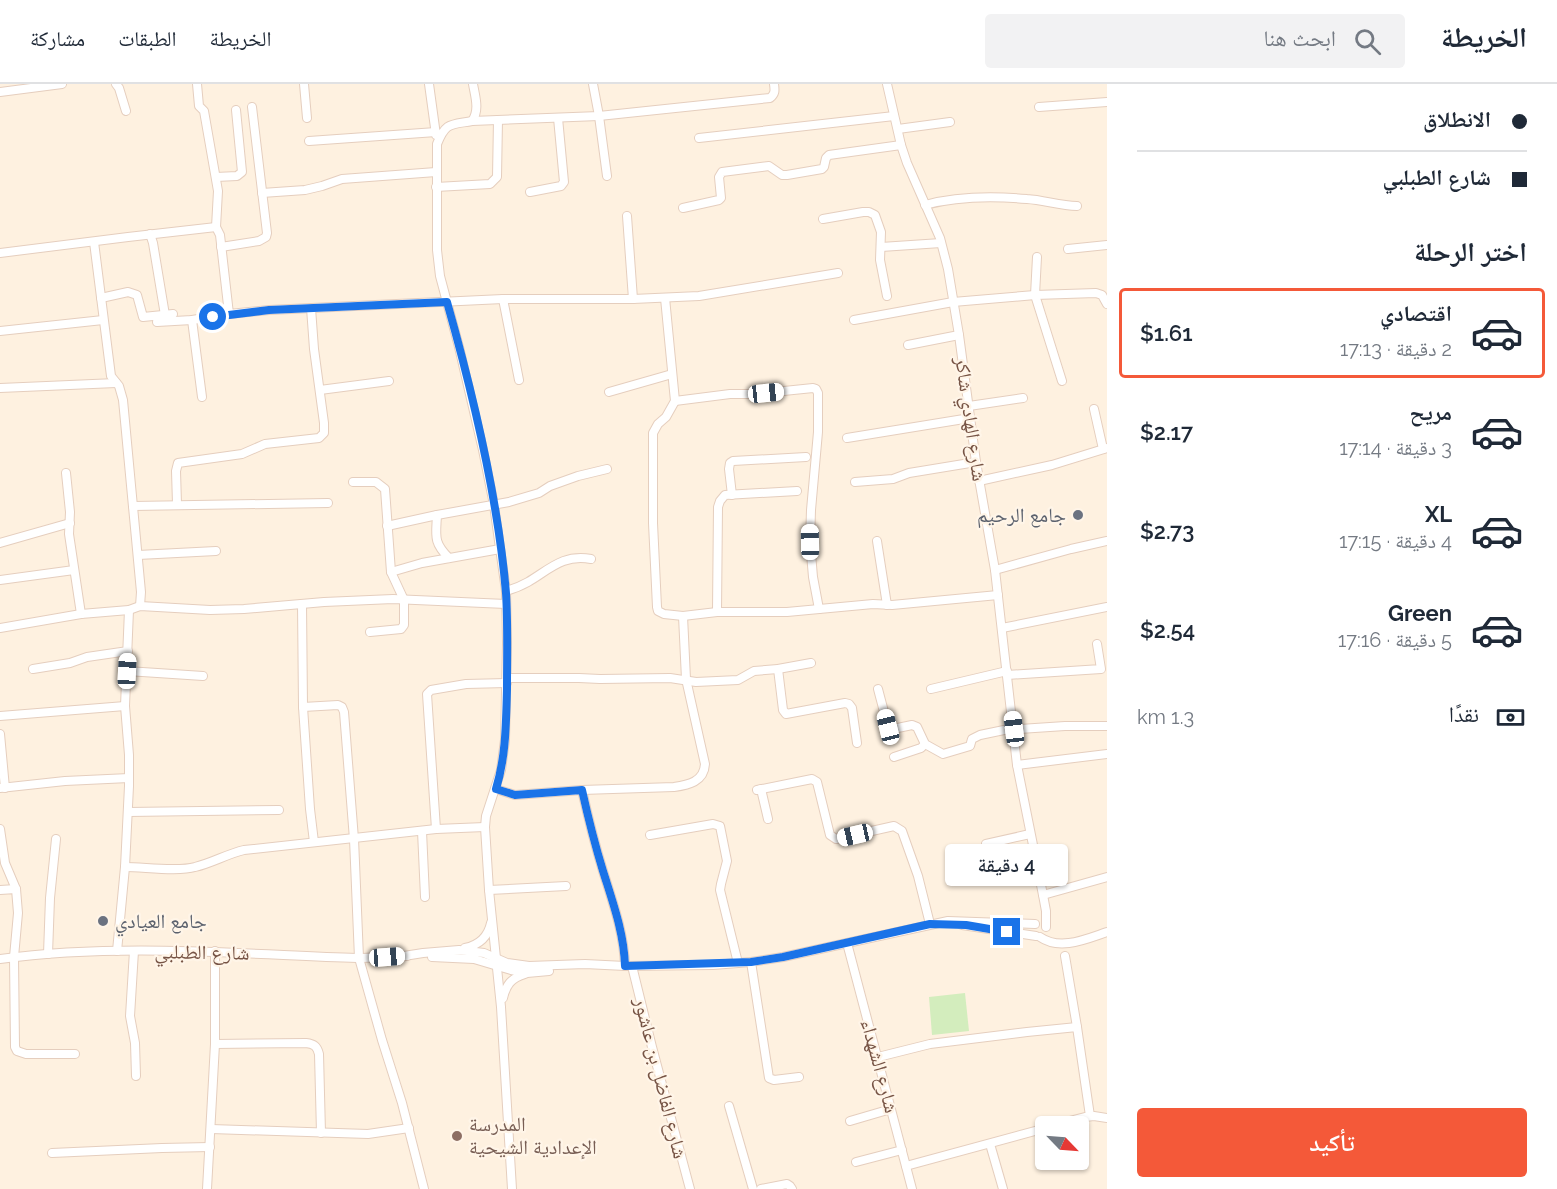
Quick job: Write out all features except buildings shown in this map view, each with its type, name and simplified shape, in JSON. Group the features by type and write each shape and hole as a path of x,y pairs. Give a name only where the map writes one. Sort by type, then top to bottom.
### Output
{"street":[{"path":"0,92 62,84"},
{"path":"116,84 126,111"},
{"path":"197,84 199,106 204,111 218,191 216,227 220,235 229,314"},
{"path":"304,84 307,118"},
{"path":"429,84 437,144 436,250 440,276 459,347 494,505 506,591 505,740 501,770 486,816 485,827 491,917 501,1007 512,1189"},
{"path":"472,121 476,116 473,84"},
{"path":"593,84 607,176"},
{"path":"437,144 442,131 446,128 472,121 599,116 770,99 774,95 774,84"},
{"name":"شارع الهادي شاكر","path":"887,84 910,173 941,243 948,269 976,462 995,570 1017,765 1044,900"},
{"path":"1039,107 1107,102"},
{"path":"221,247 259,241 266,237 267,228 252,107"},
{"path":"216,177 237,176 242,172 236,110"},
{"path":"699,138 894,116"},
{"path":"531,192 561,186 564,182 558,118"},
{"path":"436,187 490,183 496,177 498,120"},
{"path":"898,129 950,122"},
{"path":"309,141 436,132"},
{"path":"683,208 719,200 719,177 722,172 769,166 787,176 822,169 829,155 901,145"},
{"path":"262,194 305,190 342,179 436,172"},
{"path":"925,205 947,199 967,198 1027,199 1077,206"},
{"path":"823,219 868,212 874,215 881,232 880,260 887,296"},
{"path":"627,216 633,299"},
{"path":"0,253 216,227"},
{"path":"101,298 129,292 137,295 143,317 169,315 150,234"},
{"path":"94,242 111,376 121,390 123,400 138,555 140,606"},
{"path":"881,247 941,243"},
{"path":"1068,249 1107,245"},
{"path":"1037,257 1035,295 1062,381"},
{"path":"157,322 269,310 503,299 633,299 709,295 838,273"},
{"path":"854,320 953,302 1035,295 1096,292 1102,295 1107,304"},
{"path":"665,298 675,401 653,433 653,522 658,611 664,614 683,615 717,612 787,612 998,595"},
{"path":"503,299 519,380"},
{"path":"177,504 176,471 178,464 225,458 242,454 265,444 319,438 324,433 311,308"},
{"path":"0,331 103,320"},
{"path":"192,320 202,397"},
{"path":"908,345 959,335"},
{"path":"609,392 672,374"},
{"path":"320,390 388,381"},
{"path":"0,388 116,383"},
{"path":"675,401 730,394 816,389 818,393 818,432 810,542 819,609"},
{"path":"969,406 1023,398"},
{"path":"979,481 1052,465 1105,449 1094,408"},
{"path":"847,438 970,418"},
{"path":"732,495 729,465 733,461 806,457"},
{"path":"855,482 893,479 909,473 976,462"},
{"path":"387,526 509,502 539,494 550,486 578,476 607,469"},
{"path":"66,473 70,512 69,534 81,614"},
{"path":"353,482 376,482 385,489 391,572 404,600 405,625 403,628 370,632"},
{"path":"717,612 718,507 720,501 725,495 797,491"},
{"path":"133,506 328,503"},
{"path":"436,515 436,536 439,548 449,558"},
{"path":"0,543 70,523"},
{"path":"878,541 887,605"},
{"path":"995,570 1107,541"},
{"path":"391,572 422,563 500,549"},
{"path":"138,555 216,551"},
{"path":"506,591 528,582 558,562 572,558 591,559"},
{"path":"0,580 74,570"},
{"path":"0,628 81,614 129,610 140,606 210,610 393,599 506,604"},
{"path":"302,604 303,707 314,842"},
{"path":"1002,628 1107,607"},
{"path":"117,951 128,812 129,755 125,706 129,610"},
{"path":"496,789 515,795 674,787 696,781 705,770 705,764 686,680 683,615"},
{"path":"931,689 1007,673 1101,669 1097,644"},
{"path":"33,669 128,651"},
{"path":"436,829 427,694 431,690 466,684 579,678 600,680 670,678 696,682 738,680 754,671 811,663"},
{"path":"778,669 783,710 786,714 849,704 852,708 857,743"},
{"path":"127,671 203,676"},
{"path":"878,689 888,727 893,729 912,725 917,727 926,744 943,754 970,746 972,739 980,735 1004,730 1107,726"},
{"path":"303,707 333,705 343,709 354,839 359,958 409,1128 424,1189"},
{"path":"0,716 125,706"},
{"path":"0,734 2,788 65,781 129,778"},
{"path":"894,757 921,748 926,744"},
{"path":"1017,765 1107,754"},
{"path":"768,819 759,789 812,779 817,782 830,835 836,839 894,826 902,831 932,924"},
{"name":"شارع الفاضل بن عاشور","path":"582,790 690,1189"},
{"path":"128,812 279,810"},
{"path":"650,835 713,824 720,826 728,861 720,890 738,963"},
{"path":"125,867 186,869 244,850 436,829 485,827"},
{"path":"0,829 5,862 16,889 18,914 14,957 15,1047 17,1051 26,1054 75,1054"},
{"path":"422,831 425,897"},
{"path":"986,844 1030,834"},
{"path":"48,954 50,898 56,839"},
{"path":"1040,929 1044,900 1107,877"},
{"path":"489,890 566,886"},
{"path":"0,890 16,889"},
{"path":"459,950 481,941 490,929 491,917"},
{"name":"شارع الطبلبي","path":"0,959 82,951 215,951 359,958 404,956 465,958 529,966 585,964 629,966 751,962 948,921 963,920 1040,929 1053,944 1070,943 1107,932"},
{"name":"شارع الشهداء","path":"847,943 912,1189"},
{"name":"شارع الطبلبي","path":"404,956 459,950 484,953 496,962 520,972 531,973 609,966"},
{"path":"134,951 130,1016 135,1043 136,1076"},
{"path":"207,1189 215,1044 215,951"},
{"path":"1065,956 1090,1116 1107,1118"},
{"path":"751,962 769,1078 774,1080 799,1077"},
{"path":"501,1007 504,992 512,979 531,973"},
{"path":"878,1057 930,1044 1077,1027"},
{"path":"215,1044 306,1043 315,1045 319,1054 321,1133"},
{"path":"729,1106 753,1189"},
{"path":"850,1121 891,1109"},
{"path":"210,1129 368,1134 409,1128"},
{"path":"906,1166 1035,1131"},
{"path":"990,1144 1003,1189"},
{"path":"52,1153 210,1148"},
{"path":"856,1162 902,1150"},
{"path":"761,1189 787,1184 792,1189"}],"green space":[{"path":"965,993 969,1031 932,1035 929,997"}],"place":[{"name":"جامع الرحيم","path":"1078,515"},
{"name":"جامع العيادي","path":"103,921"},
{"name":"المدرسة الإعدادية الشيحية","path":"457,1136"}],"route":[{"path":"213,317 269,310 447,302 483,450 494,505 506,591 505,740 496,789 515,795 582,790 591,830 615,908 625,949 625,966 751,962 930,924 966,925 1007,932"}]}
